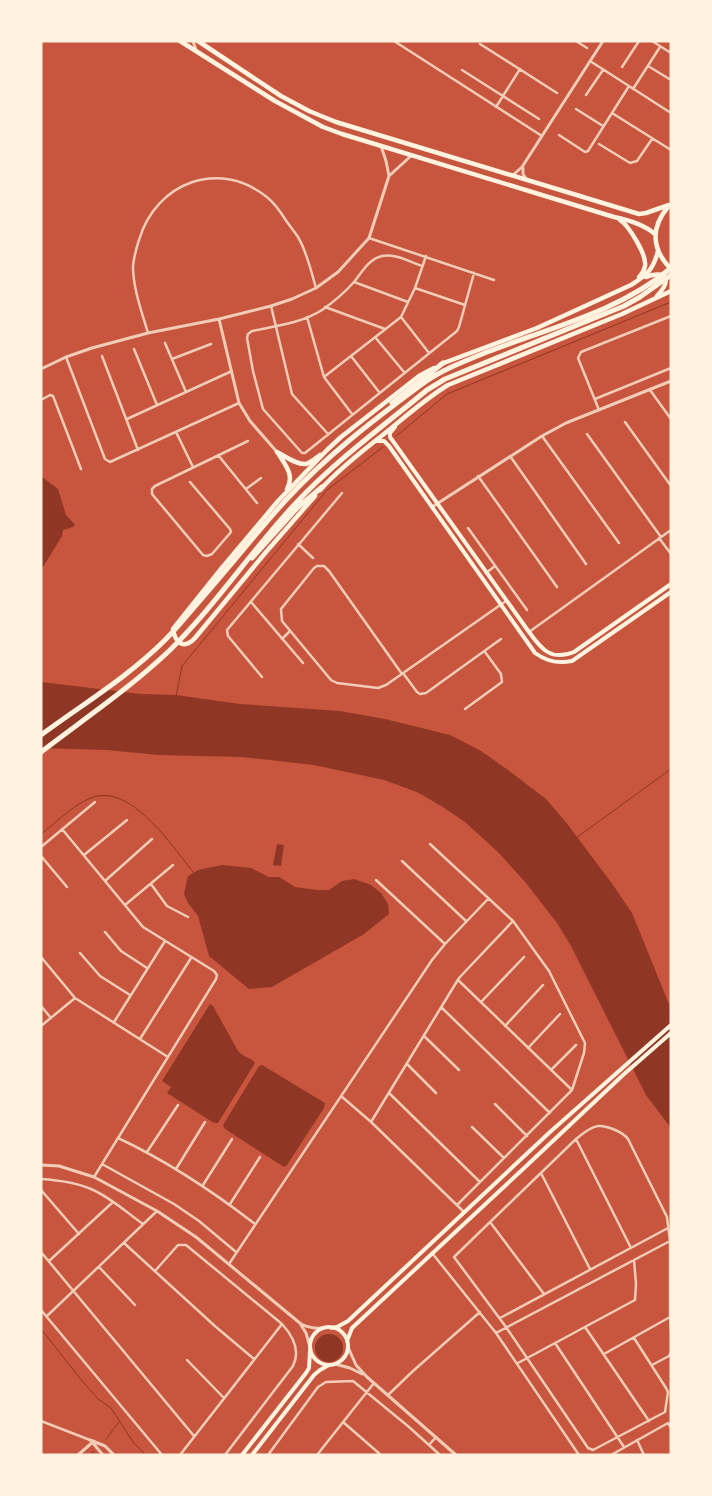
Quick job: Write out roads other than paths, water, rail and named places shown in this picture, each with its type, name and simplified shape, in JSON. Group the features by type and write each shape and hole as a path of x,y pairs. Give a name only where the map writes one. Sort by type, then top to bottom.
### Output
{"highway":[{"path":"41,752 156,663 183,636 268,534 318,479 427,390 445,379 621,301 671,268"},
{"path":"372,422 428,380 451,366 504,346 624,306 671,275"},
{"path":"41,735 122,677 165,640 286,500 313,473 404,393 443,363"},
{"path":"239,570 259,551 297,508 322,487"}],"main road":[{"path":"180,41 275,101 317,124 380,146 614,217 633,221 655,234"},
{"path":"198,41 281,96 323,117 360,130 639,214 646,214 670,205"},
{"path":"204,41 214,52"},
{"path":"670,205 657,223 655,234 658,251 663,261 671,268"},
{"path":"614,217 626,224 644,258 645,266 642,274 631,285"},
{"path":"658,251 653,266 642,278 631,285 537,328 443,363 419,376 341,437 278,501 173,629 174,636 184,645 190,644 322,487 430,397 448,386 622,314 671,291"},
{"path":"642,278 660,274 664,276 666,284 655,298"},
{"path":"405,416 390,433 390,437 540,648 546,652 560,656 574,652 671,584"},
{"path":"375,441 384,441 389,446 535,653 547,660 565,662 577,658 671,592"},
{"path":"277,452 292,460 307,464 327,450"},
{"path":"277,452 291,477 289,485 278,501"},
{"path":"242,1455 306,1373 309,1368 312,1339 316,1332 324,1328 338,1327 348,1321 550,1132 671,1025"},
{"path":"347,1341 352,1328 623,1074 671,1033"},
{"path":"310,1348 314,1358 320,1364 329,1365 341,1361 346,1355 347,1341 338,1330 331,1328"},
{"path":"252,1455 314,1375 329,1365"}],"street":[{"path":"193,41 196,50"},
{"path":"394,41 542,136"},
{"path":"576,41 587,48"},
{"path":"512,175 522,167 603,41"},
{"path":"622,67 639,41"},
{"path":"652,41 671,53"},
{"path":"480,44 557,93"},
{"path":"633,89 660,47"},
{"path":"590,61 671,113"},
{"path":"648,66 671,80"},
{"path":"496,107 520,69"},
{"path":"462,70 540,120"},
{"path":"586,96 603,70"},
{"path":"559,135 585,152 588,150 629,86"},
{"path":"576,109 604,126"},
{"path":"612,113 671,150"},
{"path":"599,144 630,163 637,161 652,139"},
{"path":"41,368 92,348 148,333 219,319 271,306 316,288 338,272 369,238 389,176 380,146"},
{"path":"389,176 412,155"},
{"path":"522,167 523,174 528,181"},
{"path":"148,333 136,292 133,267 135,254 144,228 156,206 175,190 194,182 225,178 248,184 269,198 298,238 316,288"},
{"path":"369,238 494,280"},
{"path":"422,266 389,255 380,256 367,266 354,282 325,307 308,317 252,331 248,334 247,338 253,371 264,411 302,453 305,453 457,331 460,327 474,273"},
{"path":"324,377 401,316 415,288 426,256"},
{"path":"354,282 408,302"},
{"path":"415,288 466,305"},
{"path":"271,306 292,394 328,434"},
{"path":"325,307 385,329"},
{"path":"401,316 429,353"},
{"path":"599,410 578,358 581,352 671,316"},
{"path":"308,317 324,377 352,414"},
{"path":"219,319 239,403 250,421 277,452"},
{"path":"375,336 404,372"},
{"path":"165,343 186,392"},
{"path":"172,359 211,344"},
{"path":"134,349 156,405"},
{"path":"102,356 138,450"},
{"path":"350,356 379,393"},
{"path":"66,357 105,458 110,462 239,403"},
{"path":"595,399 671,368"},
{"path":"126,419 232,371"},
{"path":"432,507 478,476 566,423 671,381"},
{"path":"650,390 671,419"},
{"path":"41,400 50,395 53,396 81,469"},
{"path":"625,422 671,486"},
{"path":"176,432 193,467"},
{"path":"586,434 671,554"},
{"path":"542,436 619,544"},
{"path":"190,482 231,532 212,554 208,556 203,555 152,494 152,489 248,441"},
{"path":"218,455 257,503"},
{"path":"510,456 586,564"},
{"path":"478,476 557,587"},
{"path":"246,489 261,478"},
{"path":"262,677 228,636 227,630 342,493"},
{"path":"468,528 527,610"},
{"path":"529,632 671,530"},
{"path":"298,544 314,558"},
{"path":"501,640 426,693 420,694 402,674 329,570 324,566 314,568 281,609 282,621 334,682 378,688 386,685 402,674 501,604 506,601"},
{"path":"486,573 495,566"},
{"path":"251,602 303,663"},
{"path":"282,639 290,631"},
{"path":"465,709 502,682 502,674 485,651"},
{"path":"41,846 95,802"},
{"path":"84,855 127,820"},
{"path":"62,829 143,927 214,971 217,975 94,1177"},
{"path":"105,881 152,839"},
{"path":"430,844 513,921 548,970 585,1043 584,1053 572,1090 457,1205"},
{"path":"41,856 67,887"},
{"path":"402,861 466,921"},
{"path":"125,905 173,865"},
{"path":"376,880 444,944"},
{"path":"151,884 167,906 188,917"},
{"path":"228,1265 432,960 444,944 488,899"},
{"path":"371,1122 458,980 513,921"},
{"path":"105,932 121,951 148,968"},
{"path":"114,1022 165,940"},
{"path":"80,953 100,976 131,995"},
{"path":"41,957 75,998 168,1057"},
{"path":"481,1002 524,957"},
{"path":"140,1039 192,958"},
{"path":"458,980 572,1090"},
{"path":"505,1026 543,985"},
{"path":"41,1026 75,998"},
{"path":"41,1006 51,1018"},
{"path":"441,1007 550,1113"},
{"path":"528,1048 560,1014"},
{"path":"424,1036 458,1070"},
{"path":"552,1070 576,1045"},
{"path":"407,1064 436,1093"},
{"path":"389,1093 480,1182"},
{"path":"341,1096 371,1122 465,1213"},
{"path":"495,1104 527,1136"},
{"path":"147,1152 178,1105"},
{"path":"176,1169 205,1122"},
{"path":"634,1338 668,1392 665,1412 593,1450 588,1448 500,1318 454,1257 576,1139 586,1130 598,1126 621,1132 625,1135 667,1218 670,1241 671,1331"},
{"path":"472,1127 504,1158"},
{"path":"118,1138 176,1169 230,1204 255,1224"},
{"path":"203,1186 232,1139"},
{"path":"576,1139 631,1248"},
{"path":"230,1204 260,1157"},
{"path":"102,1164 174,1204 199,1221 236,1252"},
{"path":"41,1165 59,1166 94,1177 157,1211 196,1237 301,1324 315,1329 324,1328"},
{"path":"541,1173 590,1269"},
{"path":"41,1179 91,1188 143,1224"},
{"path":"41,1190 79,1234"},
{"path":"49,1262 113,1202"},
{"path":"47,1316 157,1211"},
{"path":"490,1222 544,1294"},
{"path":"500,1318 668,1228"},
{"path":"496,1332 670,1241"},
{"path":"124,1242 216,1328 254,1359"},
{"path":"155,1271 178,1246 186,1245 282,1324 292,1335 296,1348 296,1360 293,1366 225,1455"},
{"path":"41,1252 194,1436"},
{"path":"432,1253 496,1332 579,1455"},
{"path":"517,1363 635,1300 634,1260"},
{"path":"99,1267 135,1304"},
{"path":"41,1310 162,1455"},
{"path":"388,1395 480,1312"},
{"path":"604,1354 670,1317"},
{"path":"180,1455 282,1324"},
{"path":"301,1324 306,1333 310,1348"},
{"path":"586,1327 648,1421"},
{"path":"555,1343 624,1447"},
{"path":"348,1347 356,1365 367,1378"},
{"path":"652,1366 669,1356 671,1352"},
{"path":"187,1360 224,1398"},
{"path":"335,1364 350,1368 374,1383 456,1455"},
{"path":"270,1454 318,1387 326,1382 353,1381 440,1455"},
{"path":"317,1455 374,1383"},
{"path":"41,1421 105,1446 114,1455"},
{"path":"343,1422 381,1455"},
{"path":"610,1455 668,1423 671,1428"},
{"path":"429,1445 436,1437"},
{"path":"637,1440 644,1455"},
{"path":"78,1455 92,1442"},
{"path":"92,1442 103,1455"}],"waterway":[{"path":"395,437 447,394 671,302"},
{"path":"176,697 182,666 327,490 383,447"},
{"path":"576,838 671,769"},
{"path":"41,834 72,809 91,798 106,796 120,799 149,819 193,872"},
{"path":"41,1329 98,1399 111,1408 133,1442 146,1455"},
{"path":"106,1439 119,1422"},
{"path":"89,1455 94,1451"}]}
